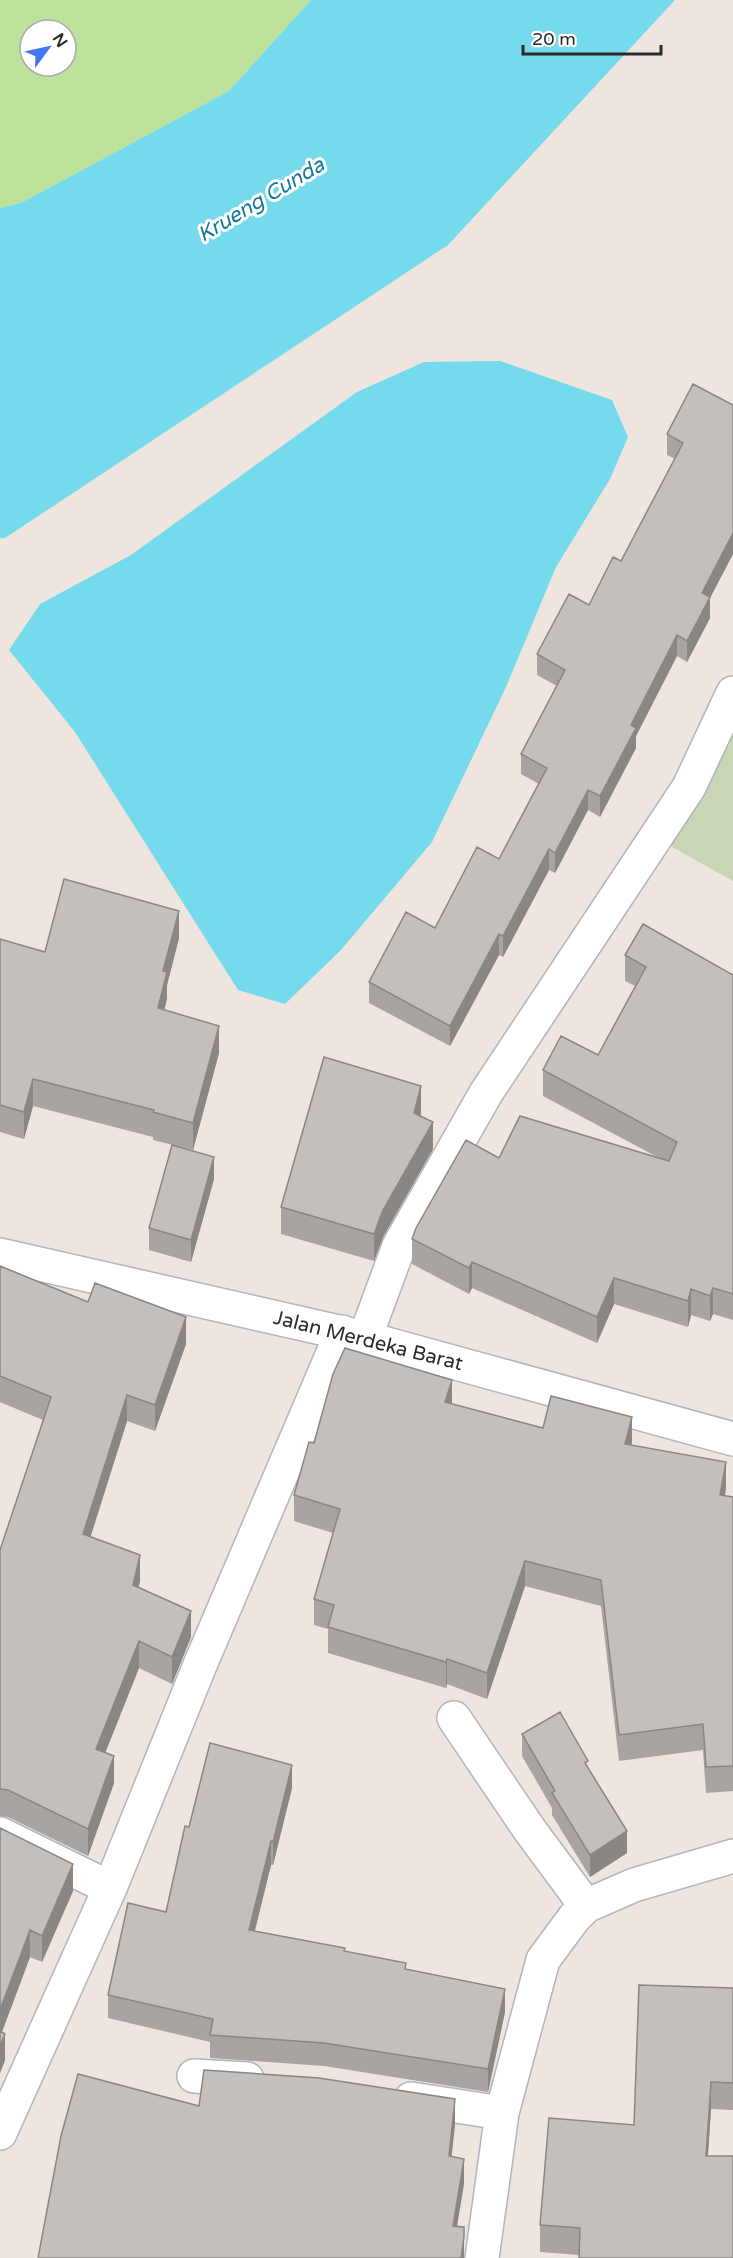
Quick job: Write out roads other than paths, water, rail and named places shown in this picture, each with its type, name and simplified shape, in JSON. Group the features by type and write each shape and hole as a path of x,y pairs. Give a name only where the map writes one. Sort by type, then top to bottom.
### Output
{"street":[{"path":"0,2133 110,1888 200,1665 354,1335 405,1236 486,1093 688,787 733,693"},
{"name":"Jalan Merdeka Barat","path":"0,1255 354,1335 733,1439"},
{"path":"454,1718 529,1829 586,1906"},
{"path":"0,1834 110,1888"},
{"path":"482,2258 502,2113 543,1960 574,1918 586,1906 634,1885 733,1856"},
{"path":"194,2076 275,2081"},
{"path":"378,2094 502,2113"}],"water":[{"name":"Krueng Cunda","path":"311,0 675,0 448,245 5,538 0,538 0,208 21,203 229,91"},
{"path":"500,361 612,400 628,437 610,479 556,567 506,687 432,842 341,950 285,1004 238,990 75,732 9,650 40,604 131,555 357,392 424,362"}]}
